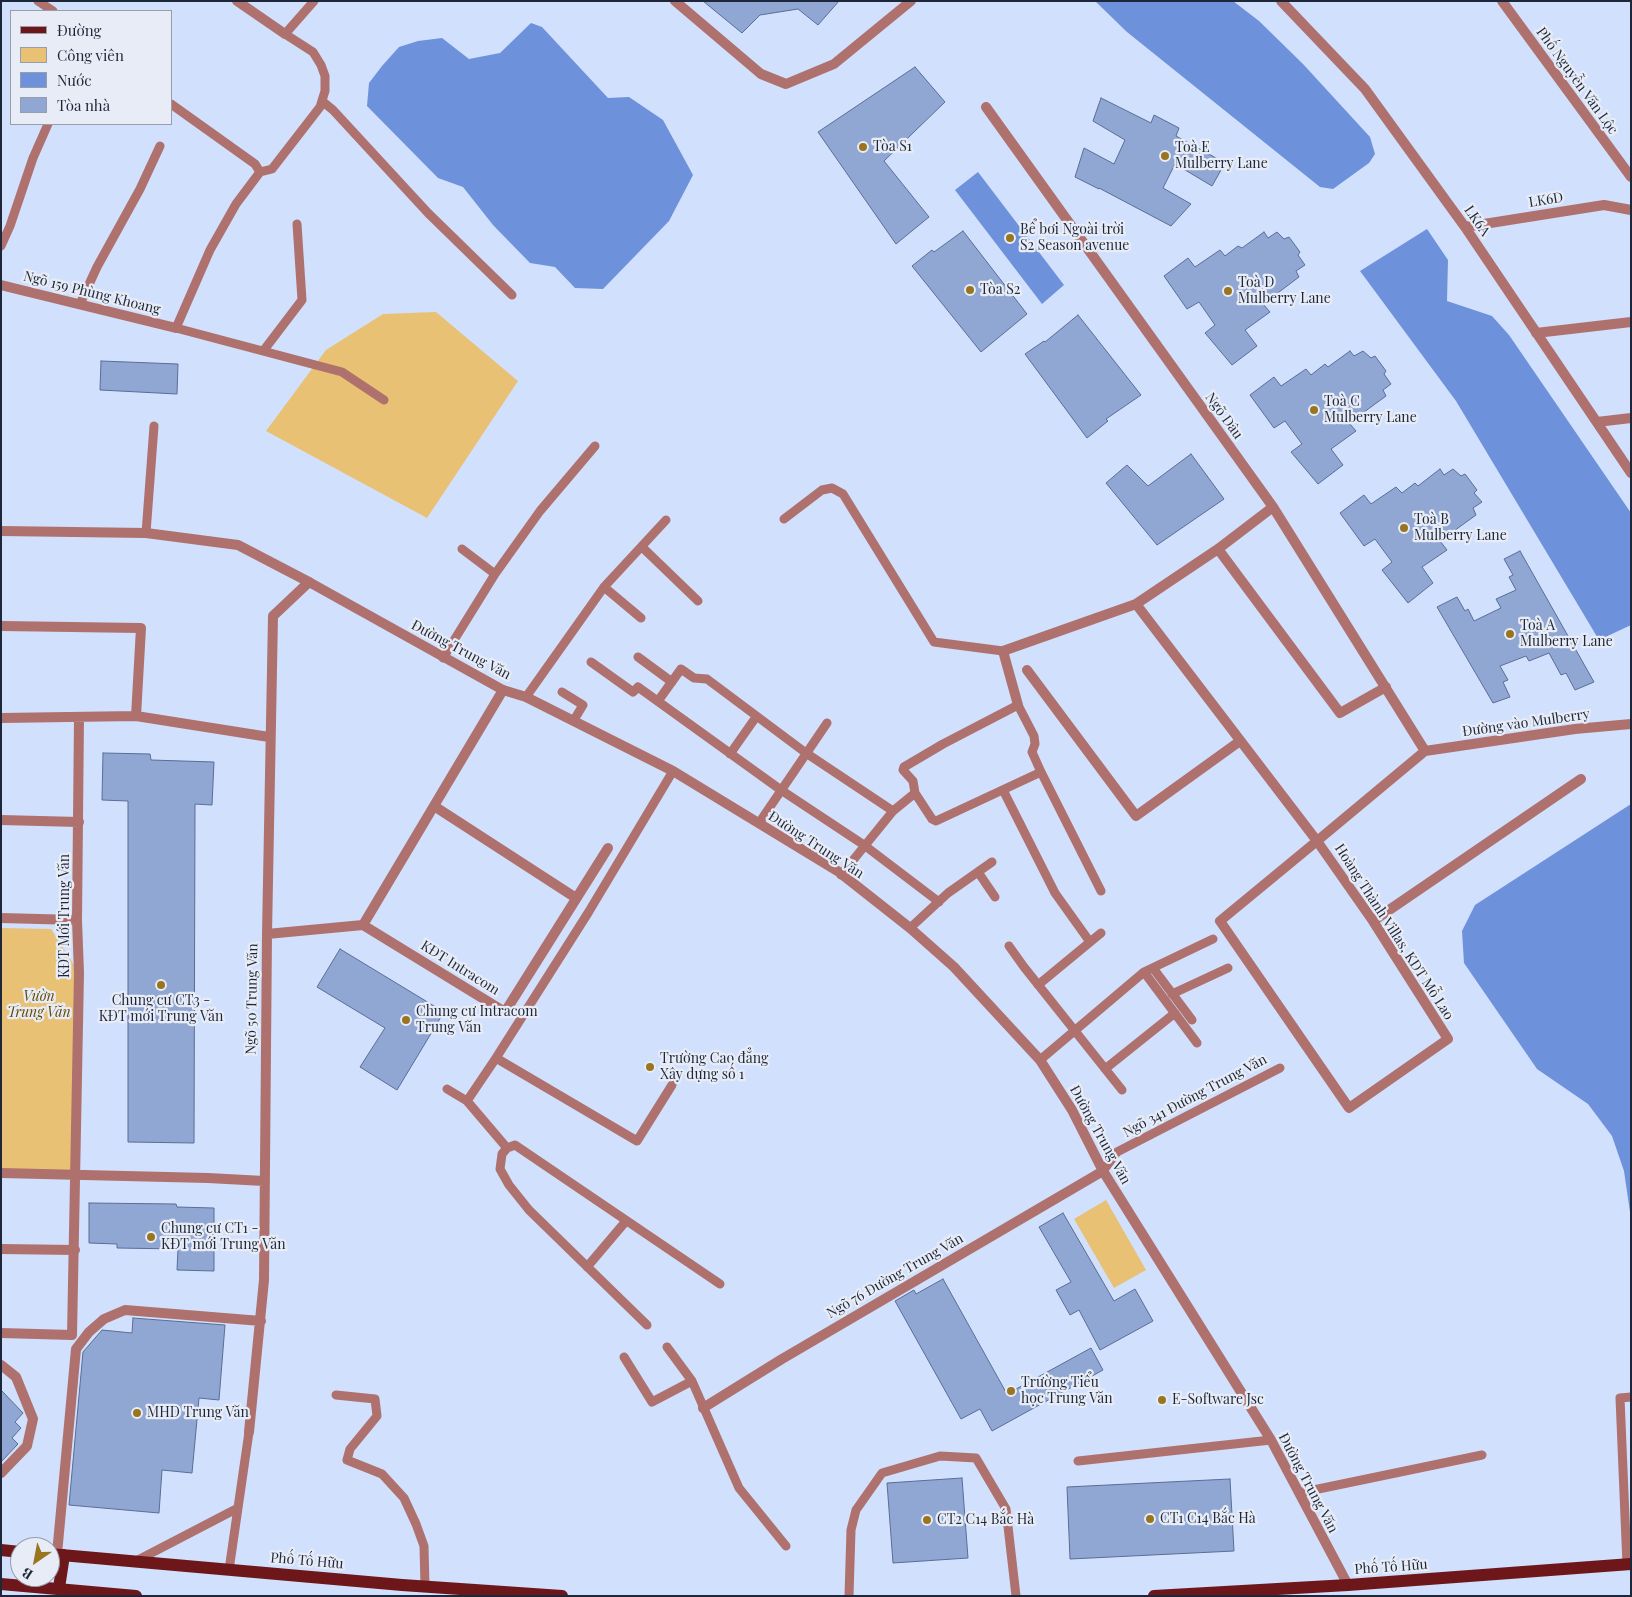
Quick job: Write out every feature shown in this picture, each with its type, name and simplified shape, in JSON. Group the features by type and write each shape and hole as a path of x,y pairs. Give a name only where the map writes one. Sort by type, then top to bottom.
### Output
{"main road":[{"name":"Phố Tố Hữu","path":"60,1554 229,1570 562,1596"},
{"name":"Phố Tố Hữu","path":"1154,1596 1349,1590 1629,1565"},
{"path":"1,1584 61,1592 136,1596"}],"street":[{"path":"237,1 284,34"},
{"path":"676,1 761,74 786,84 834,64 912,1"},
{"name":"LK6A","path":"1281,1 1365,88 1465,227 1631,473"},
{"name":"Phố Nguyễn Văn Lộc","path":"1502,1 1631,178"},
{"name":"Ngõ Dâu","path":"986,107 1272,507 1426,751"},
{"name":"LK6D","path":"1465,227 1604,205 1631,210"},
{"name":"Ngõ 159 Phùng Khoang","path":"1,285 176,328"},
{"path":"1536,333 1631,322"},
{"path":"1597,422 1631,418"},
{"path":"1018,706 1003,651 1136,604 1218,549 1272,507"},
{"name":"Đường Trung Văn","path":"1,531 146,533 238,545 309,582 502,690 526,697 673,771 832,868 910,928 954,966 1040,1060 1072,1110 1103,1171 1270,1440 1349,1590"},
{"path":"1218,549 1340,713 1386,687"},
{"name":"Ngõ 50 Trung Văn","path":"249,1432 264,1280 266,934 273,616 309,582"},
{"name":"Hoàng Thành Villas, KDT Mỗ Lao","path":"1136,604 1316,841 1373,921 1448,1039 1349,1108 1220,921 1316,841"},
{"path":"1,626 141,628 136,716"},
{"path":"1027,670 1136,816 1240,742"},
{"path":"266,934 363,924 502,690"},
{"path":"1,718 136,716 269,736"},
{"name":"KĐT Mới Trung Văn","path":"1,1332 72,1335 79,972 77,920 79,718"},
{"name":"Đường vào Mulberry","path":"1426,751 1575,729 1631,724"},
{"path":"1316,841 1426,751"},
{"path":"1373,921 1581,779"},
{"path":"434,806 576,898"},
{"path":"1,820 79,822"},
{"name":"KĐT Intracom","path":"363,924 505,1012 608,848"},
{"path":"1,918 77,920"},
{"name":"Ngõ 76 Đường Trung Văn","path":"704,1408 782,1359 1103,1171"},
{"path":"1,1173 264,1181"},
{"path":"1,1249 75,1250"},
{"path":"59,1537 76,1349 89,1332 104,1319 125,1310 260,1322"},
{"path":"1,1365 16,1377 32,1419 27,1446 1,1473"}],"lane":[{"path":"38,1 52,10"},
{"path":"314,1 284,34 312,52 321,65 325,76 325,91 322,101 303,130 272,169 260,172 236,204 210,250 176,328 342,372 384,400"},
{"path":"322,101 333,110 428,213 512,294"},
{"path":"172,105 256,164 260,172"},
{"path":"1,246 10,226 33,158 48,125"},
{"path":"80,304 97,268 140,189 160,146"},
{"path":"264,350 302,300 297,224"},
{"path":"146,533 154,426"},
{"path":"444,658 496,574 540,511 595,446"},
{"path":"784,519 822,490 832,488 843,494 934,642 1003,651"},
{"path":"526,697 604,587 666,520"},
{"path":"642,547 698,602"},
{"path":"462,549 496,574"},
{"path":"604,587 641,618"},
{"path":"638,657 672,682"},
{"path":"591,662 633,692 638,687 781,790 864,845 939,902"},
{"path":"658,701 681,669 694,678 707,679 806,753 893,811"},
{"path":"562,692 583,705 574,720"},
{"path":"1041,772 936,821 932,819 915,793 913,781 903,770 906,765 1018,706 1034,736 1032,752 1101,891"},
{"path":"730,754 756,716"},
{"path":"759,823 826,723"},
{"path":"467,1101 588,913 673,771"},
{"path":"1003,790 1055,893 1090,942"},
{"path":"841,875 893,811 915,793"},
{"path":"910,928 939,902 992,862"},
{"path":"978,872 995,897"},
{"path":"1038,985 1101,933"},
{"path":"1040,1060 1144,972 1213,939"},
{"path":"1009,946 1122,1090"},
{"path":"1153,968 1192,1020"},
{"path":"1172,994 1228,968"},
{"path":"1144,972 1197,1042"},
{"path":"1105,1069 1175,1013"},
{"path":"496,1058 637,1141 672,1085"},
{"name":"Ngõ 341 Đường Trung Văn","path":"1103,1171 1117,1152 1280,1068"},
{"path":"447,1089 467,1101 507,1148"},
{"path":"647,1324 530,1210 509,1185 500,1170 502,1154 507,1148 515,1145 720,1284"},
{"path":"587,1267 626,1221"},
{"path":"667,1347 692,1381 739,1488 786,1546"},
{"path":"624,1356 652,1402 692,1381"},
{"path":"336,1395 375,1399 378,1416 350,1448 347,1460 382,1474 404,1498 424,1546 425,1586"},
{"path":"1629,1565 1620,1398 1631,1397"},
{"path":"229,1570 249,1432"},
{"path":"1078,1461 1270,1440"},
{"path":"1299,1493 1482,1455"},
{"path":"849,1596 851,1530 856,1510 882,1474 940,1456 976,1458 1006,1509 1016,1596"},
{"path":"135,1562 238,1508"}],"green space":[{"path":"436,312 518,381 427,518 266,431 326,350 383,314"},
{"name":"Vườn Trung Văn","path":"1,928 51,929 79,973 75,1175 1,1173"},
{"path":"1106,1200 1146,1270 1114,1288 1074,1219"}],"water":[{"path":"1095,1 1233,1 1259,21 1303,64 1370,137 1375,154 1369,163 1333,189 1320,187 1127,32"},
{"path":"531,23 542,27 608,98 629,97 663,120 693,175 669,221 603,289 575,288 555,267 530,263 493,225 463,187 438,178 367,106 369,83 399,47 418,41 442,38 469,59 500,53"},
{"name":"Bể bơi Ngoài trời S2 Season avenue","path":"978,172 1064,285 1042,304 955,190"},
{"path":"1427,229 1448,260 1447,301 1492,316 1509,335 1631,513 1631,625 1599,640 1456,401 1360,271"},
{"path":"1631,804 1631,1219 1624,1171 1612,1136 1588,1104 1537,1069 1464,963 1462,931 1475,905"}],"building":[{"path":"703,1 839,1 818,25 798,9 760,15 742,33"},
{"name":"Tòa S1","path":"915,67 945,102 884,161 929,217 896,244 818,132"},
{"name":"Toà E Mulberry Lane","path":"1101,98 1151,123 1154,115 1179,128 1176,136 1225,163 1212,186 1175,164 1163,188 1191,204 1171,226 1075,177 1084,148 1114,164 1125,140 1093,121"},
{"name":"Tòa S2","path":"963,231 1027,314 981,352 912,266 932,250 934,252"},
{"name":"Toà D Mulberry Lane","path":"1264,232 1268,238 1277,232 1284,239 1289,237 1300,252 1298,255 1305,265 1296,271 1299,277 1263,304 1270,312 1245,330 1257,346 1232,365 1205,333 1215,325 1199,302 1187,309 1164,276 1188,258 1195,267 1220,250 1225,256 1238,246 1242,248"},
{"path":"1078,315 1141,395 1106,419 1108,421 1087,438 1025,354 1045,342"},
{"name":"Toà C Mulberry Lane","path":"1350,351 1354,356 1363,351 1371,358 1375,356 1386,371 1384,374 1391,384 1383,390 1386,396 1349,423 1356,431 1331,449 1343,465 1318,484 1291,452 1302,444 1285,421 1274,428 1250,395 1274,377 1281,386 1306,369 1311,375 1325,364 1328,367"},
{"path":"101,361 178,364 177,394 100,390"},
{"path":"1191,454 1224,499 1157,545 1106,483 1127,465 1148,486"},
{"name":"Toà B Mulberry Lane","path":"1440,469 1444,475 1453,469 1461,476 1465,474 1477,490 1474,493 1482,502 1473,508 1476,515 1440,541 1447,550 1422,567 1433,583 1408,603 1382,570 1392,562 1375,539 1364,546 1340,513 1364,495 1371,504 1396,487 1402,493 1415,483 1418,486"},
{"name":"Toà A Mulberry Lane","path":"1520,551 1594,682 1575,690 1566,673 1561,675 1549,653 1529,661 1526,656 1500,666 1508,680 1503,682 1510,697 1493,703 1437,607 1457,597 1465,611 1468,609 1474,621 1501,608 1496,599 1516,590 1509,577 1513,575 1504,559"},
{"name":"Chung cư CT3 - KĐT mới Trung Văn","path":"103,753 150,754 151,760 214,762 212,805 195,804 194,1143 128,1142 128,801 102,800"},
{"name":"Chung cư Intracom Trung Văn","path":"340,949 444,1012 397,1090 360,1067 385,1028 317,987"},
{"name":"Chung cư CT1 - KĐT mới Trung Văn","path":"89,1203 176,1204 177,1207 214,1208 214,1271 177,1270 178,1249 117,1248 117,1244 89,1243"},
{"path":"1063,1213 1114,1301 1135,1289 1153,1321 1100,1350 1079,1310 1070,1315 1056,1290 1071,1282 1039,1227"},
{"path":"943,1279 1007,1394 1091,1348 1103,1370 992,1431 980,1409 961,1419 895,1301 914,1290 916,1294"},
{"name":"MHD Trung Văn","path":"133,1318 225,1325 219,1400 199,1398 192,1473 162,1470 159,1513 69,1505 83,1352 102,1330 132,1333"},
{"path":"1,1390 23,1413 15,1422 21,1428 12,1438 18,1444 1,1462"},
{"name":"CT2 C14 Bắc Hà","path":"962,1478 968,1558 893,1563 887,1483"},
{"name":"CT1 C14 Bắc Hà","path":"1230,1479 1234,1551 1070,1559 1067,1487"}],"place":[{"name":"Tòa S1","path":"863,147"},
{"name":"Toà E Mulberry Lane","path":"1165,156"},
{"name":"Bể bơi Ngoài trời S2 Season avenue","path":"1010,238"},
{"name":"Tòa S2","path":"970,290"},
{"name":"Toà D Mulberry Lane","path":"1228,291"},
{"name":"Toà C Mulberry Lane","path":"1314,410"},
{"name":"Toà B Mulberry Lane","path":"1404,528"},
{"name":"Toà A Mulberry Lane","path":"1510,634"},
{"name":"Chung cư CT3 - KĐT mới Trung Văn","path":"161,985"},
{"name":"Chung cư Intracom Trung Văn","path":"406,1020"},
{"name":"Trường Cao đẳng Xây dựng số 1","path":"650,1067"},
{"name":"Chung cư CT1 - KĐT mới Trung Văn","path":"151,1237"},
{"name":"Trường Tiểu học Trung Văn","path":"1011,1391"},
{"name":"E-Software Jsc","path":"1162,1400"},
{"name":"MHD Trung Văn","path":"137,1413"},
{"name":"CT1 C14 Bắc Hà","path":"1150,1519"},
{"name":"CT2 C14 Bắc Hà","path":"927,1520"}]}
